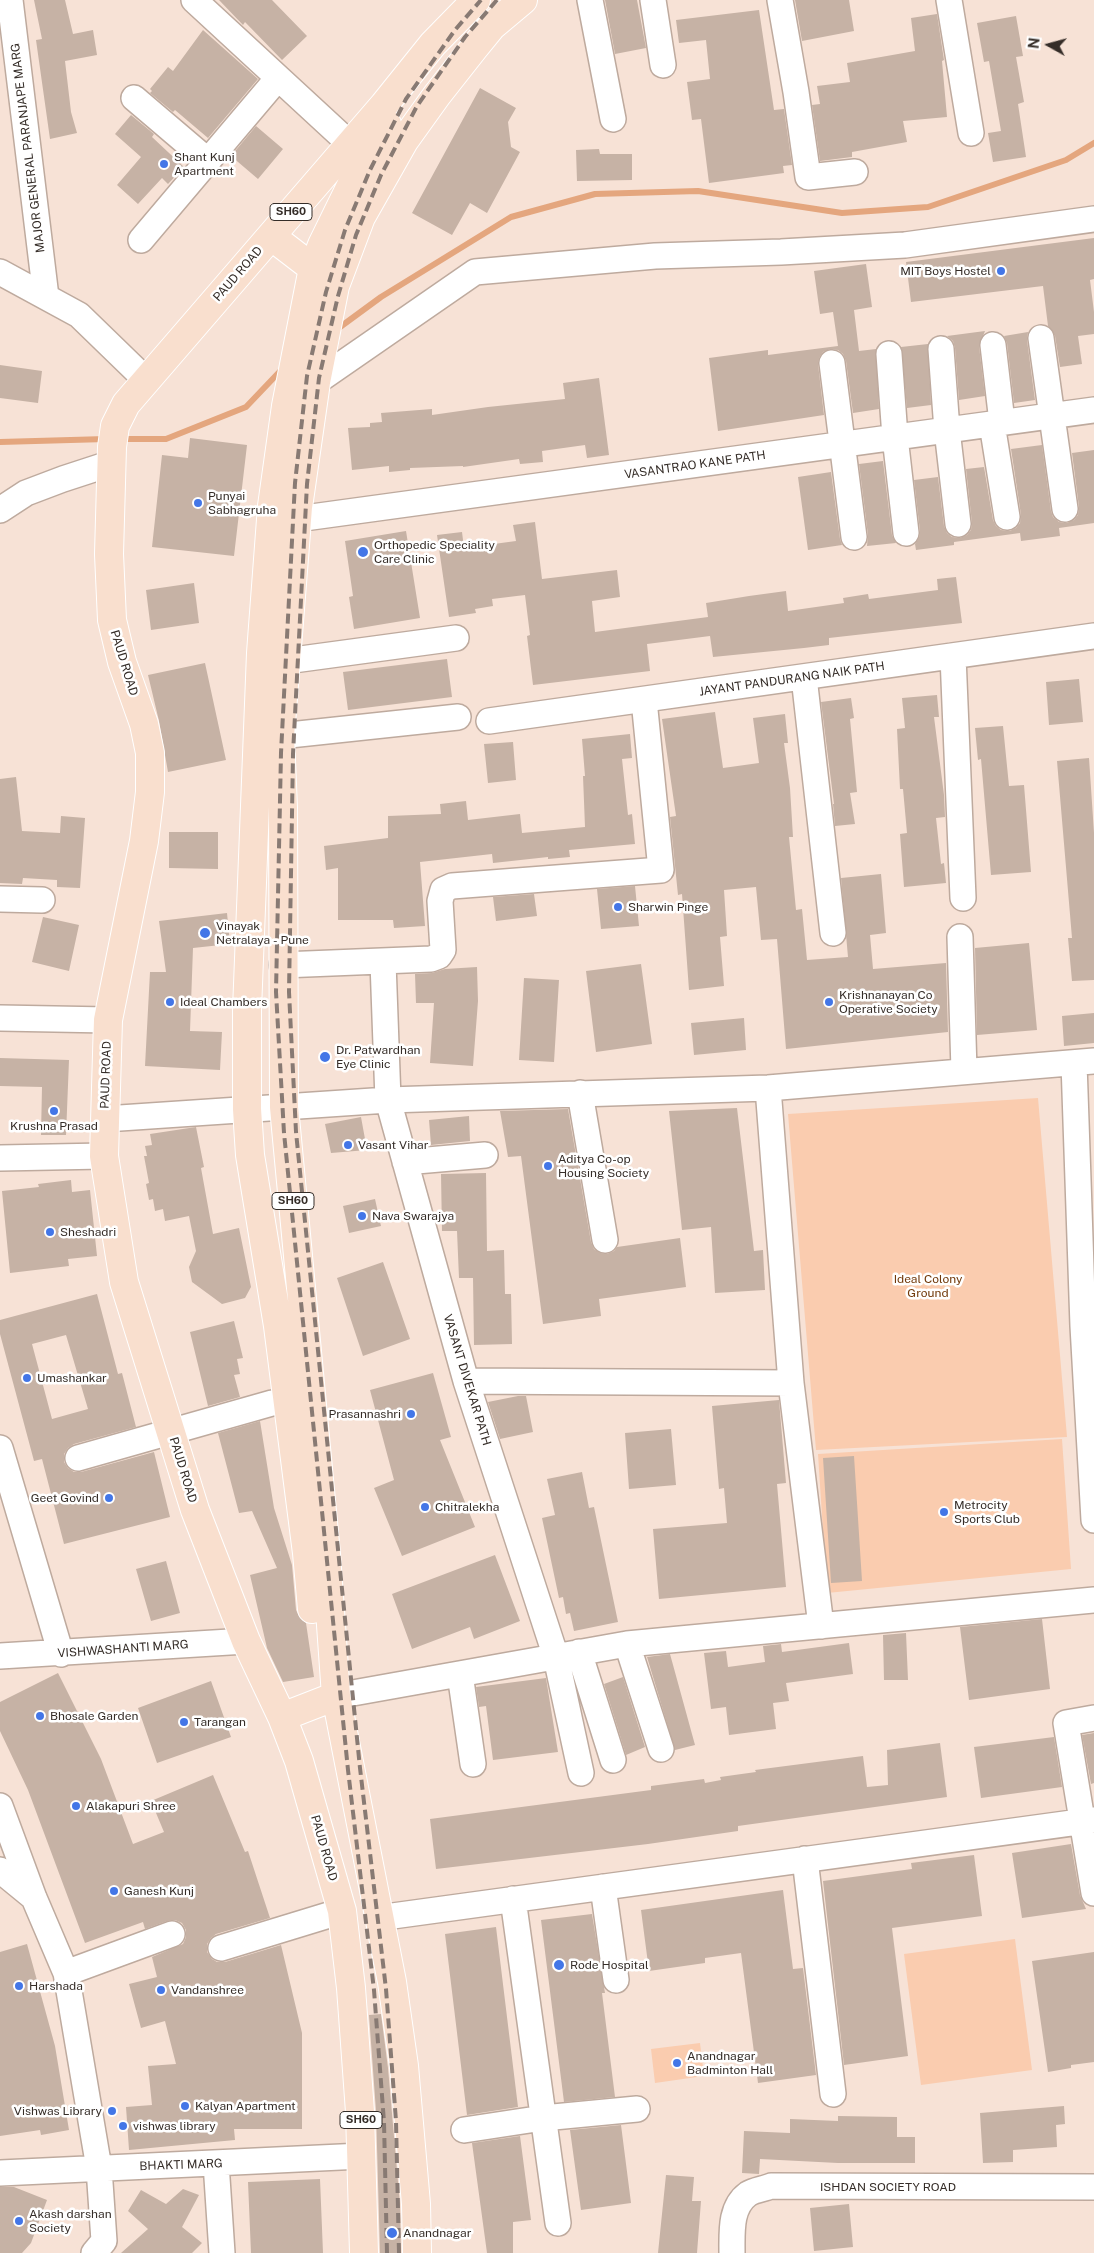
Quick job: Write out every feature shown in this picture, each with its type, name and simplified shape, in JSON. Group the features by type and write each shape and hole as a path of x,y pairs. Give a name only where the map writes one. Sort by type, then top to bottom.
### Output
{"main road":[{"name":"PAUD ROAD","path":"364,2253 362,2156 351,1988 342,1911 299,1761 282,1717 246,1641 195,1510 170,1431 124,1282 104,1156 108,1020 144,841 150,792 150,753 144,724 122,662 112,620 109,554 113,446 126,404 350,144 433,44 476,0"},
{"name":"SH60","path":"417,2253 416,2204 404,2066 392,1982 378,1918 359,1810 328,1699 326,1554 284,1107 282,965 283,808 280,736 309,377 332,296 361,217 404,141 492,26 523,0"},
{"path":"282,1717 328,1699 278,1326 250,1155 247,1109 246,1010 261,653 272,506 309,377 296,346 313,268 322,245 370,147 392,117 408,112 424,113"},
{"path":"271,236 313,268 332,296"}],"street":[{"name":"MAJOR GENERAL PARANJAPE MARG","path":"10,0 10,82 46,297"},
{"path":"194,0 350,144"},
{"path":"590,0 613,119"},
{"path":"653,0 663,65"},
{"path":"780,0 808,177 855,172"},
{"path":"949,0 972,133"},
{"path":"141,240 278,78"},
{"path":"134,98 208,161"},
{"path":"309,377 475,272 655,256 781,252 905,245 1094,219"},
{"path":"0,272 79,315 146,380"},
{"path":"1041,338 1065,509"},
{"path":"993,345 997,423 1007,518"},
{"path":"942,349 947,430 958,524"},
{"path":"889,354 895,437 906,533"},
{"path":"832,363 854,537"},
{"name":"VASANTRAO KANE PATH","path":"297,519 1094,410"},
{"path":"0,510 26,493 63,479 113,446"},
{"name":"JAYANT PANDURANG NAIK PATH","path":"489,721 1094,636"},
{"path":"286,661 456,638"},
{"path":"954,656 963,898"},
{"path":"804,677 833,933"},
{"path":"282,965 383,962 431,959 439,956 444,950 440,901 442,890 452,886 661,870 644,700"},
{"path":"280,736 458,717"},
{"path":"0,900 42,900"},
{"path":"960,937 964,1071"},
{"name":"VASANT DIVEKAR PATH","path":"383,962 388,1100 466,1381 568,1654"},
{"path":"0,1018 108,1020"},
{"path":"105,1119 388,1100 768,1088 1084,1062 1094,1520"},
{"path":"768,1088 791,1383 821,1626"},
{"path":"580,1093 604,1240"},
{"path":"0,1158 104,1156"},
{"path":"405,1162 485,1156"},
{"path":"466,1381 791,1383"},
{"path":"78,1458 272,1402"},
{"path":"0,1448 61,1654"},
{"path":"328,1699 627,1644 1094,1600"},
{"name":"VISHWASHANTI MARG","path":"0,1656 61,1654 81,1650 246,1641"},
{"path":"627,1644 661,1749"},
{"path":"568,1654 613,1760"},
{"path":"568,1654 581,1773"},
{"path":"460,1674 473,1764"},
{"path":"1094,1718 1066,1723 1088,1820 1094,1893"},
{"path":"0,1806 34,1898 66,1973 99,2168 100,2249"},
{"path":"378,1918 1088,1820"},
{"path":"805,1859 833,2094"},
{"path":"0,1870 34,1898"},
{"path":"603,1887 616,1980"},
{"path":"513,1899 558,2223"},
{"path":"221,1948 342,1911"},
{"path":"66,1973 172,1934"},
{"path":"464,2130 543,2118 637,2109"},
{"name":"BHAKTI MARG","path":"0,2172 362,2156"},
{"path":"216,2163 222,2253"},
{"name":"ISHDAN SOCIETY ROAD","path":"732,2253 732,2227 736,2207 749,2193 771,2186 1094,2187"}],"green space":[{"name":"Ideal Colony Ground","path":"1038,1098 1067,1437 816,1450 788,1114"},
{"name":"Metrocity Sports Club","path":"1062,1439 1071,1569 827,1593 818,1454"},
{"path":"1015,1939 1032,2070 921,2085 904,1954"},
{"name":"Anandnagar Badminton Hall","path":"700,2043 704,2076 655,2083 651,2049"}],"building":[{"path":"34,0 65,0 73,34 93,30 97,55 65,61 71,112 77,133 50,139 36,40 42,39"},
{"path":"219,0 272,0 307,36 282,60 245,22 243,25"},
{"path":"605,0 637,0 646,48 615,54"},
{"path":"795,0 849,0 854,31 802,41"},
{"path":"759,10 774,110 784,109 792,165 783,166 784,173 709,183 701,119 692,120 687,82 710,79 706,40 679,43 676,20"},
{"path":"937,14 944,60 942,61 947,117 903,121 907,142 852,152 852,157 820,161 812,105 820,104 817,86 850,82 847,63 915,51 911,18"},
{"path":"1016,16 1023,56 1016,57 1024,102 1018,104 1026,157 993,162 988,133 1001,131 989,61 984,62 977,23"},
{"path":"203,30 258,79 208,138 175,110 173,112 150,93 152,91 150,89 168,67 173,71"},
{"path":"480,88 516,108 508,122 511,147 520,152 487,213 470,203 452,235 412,213"},
{"path":"131,115 154,134 152,137 184,167 168,184 162,178 138,204 117,185 141,157 115,134"},
{"path":"256,126 283,149 258,179 231,156"},
{"path":"599,149 600,154 632,154 632,180 577,181 576,150"},
{"name":"MIT Boys Hostel","path":"1094,238 1094,279 1090,280 1094,312 1094,334 1078,336 1082,364 1060,367 1055,336 1048,326 1043,286 911,302 906,262"},
{"path":"866,264 872,307 854,310 859,351 876,349 879,409 853,413 846,361 843,354 838,350 830,349 823,352 818,364 824,415 718,431 709,358 768,350 768,355 838,346 833,312 820,314 814,271"},
{"path":"985,331 979,346 985,396 959,400 955,348 953,341 947,336"},
{"path":"1028,332 1027,340 1035,400 1014,403 1007,343 1004,336"},
{"path":"928,344 931,405 907,408 901,347"},
{"path":"0,365 42,371 38,403 0,398"},
{"path":"599,378 609,455 587,458 585,445 542,451 543,462 520,464 519,459 463,467 410,468 410,470 389,472 389,466 352,470 348,428 370,427 370,423 382,422 381,413 432,409 432,415 565,399 563,383"},
{"name":"Punyai Sabhagruha","path":"190,438 247,445 234,556 152,547 162,455 188,458"},
{"path":"1042,445 1051,511 1053,517 1059,522 1067,523 1074,520 1078,515 1079,507 1072,453 1094,450 1094,523 1059,528 1060,536 1021,541 1020,533 954,542 954,545 916,550 915,544 919,538 920,531 914,480 938,477 944,526 947,533 952,537 960,538 967,535 971,530 972,523 966,469 984,467 993,520 1001,530 1010,531 1020,523 1021,515 1011,449"},
{"path":"883,461 892,535 896,543 867,546 868,535 859,464"},
{"path":"831,472 842,545 808,550 798,477"},
{"path":"535,522 542,579 617,570 620,597 592,601 595,632 708,617 706,603 749,596 786,591 788,611 844,603 843,598 868,594 869,599 938,590 937,579 956,577 962,623 829,638 829,645 713,657 710,636 647,644 650,671 533,685 527,636 530,635 525,595 492,599 493,606 475,609 476,613 449,617 437,535 462,532 464,548 516,541 513,525"},
{"path":"406,531 420,618 354,629 349,597 353,596 345,541"},
{"path":"194,583 199,623 151,630 146,590"},
{"path":"447,659 452,697 348,710 343,672"},
{"path":"205,663 226,760 168,772 148,675"},
{"path":"1079,679 1083,722 1049,725 1046,682"},
{"path":"937,695 939,717 934,717 945,817 936,818 941,864 944,863 946,883 904,887 900,834 907,833 903,789 900,789 897,729 905,728 902,698"},
{"path":"851,698 854,718 850,719 857,792 850,793 855,824 835,826 821,702"},
{"path":"715,712 723,768 759,763 753,718 785,714 788,743 784,743 790,788 793,837 789,837 796,910 802,909 807,960 848,957 841,878 881,874 886,933 870,935 873,969 946,963 948,1032 786,1049 777,939 761,940 756,887 724,890 727,936 720,937 724,986 689,990 682,894 678,895 670,817 676,816 662,719"},
{"path":"1003,726 1009,786 1024,785 1031,872 991,875 981,759 978,760 975,728"},
{"path":"630,734 632,758 622,759 628,815 632,814 635,844 569,850 570,857 548,859 548,857 493,863 492,854 420,862 425,926 394,928 393,920 338,920 338,868 326,870 324,846 388,838 388,816 441,814 440,804 466,801 468,820 520,814 522,833 585,827 583,776 585,776 582,739"},
{"path":"513,742 516,780 488,783 484,744"},
{"path":"1089,758 1094,833 1094,980 1072,981 1068,938 1072,938 1057,761"},
{"path":"16,777 22,831 60,833 61,816 85,818 80,888 57,887 57,880 23,878 22,884 0,883 0,779"},
{"path":"169,832 218,832 218,869 169,868"},
{"name":"Sharwin Pinge","path":"635,886 639,926 601,929 597,889"},
{"path":"534,894 537,916 496,921 493,897"},
{"name":"Ideal Chambers","path":"227,913 230,944 193,948 190,1031 222,1032 220,1070 145,1066 150,972 166,972 159,921"},
{"path":"43,917 79,925 69,971 32,962"},
{"path":"1029,943 1037,1030 977,1035 975,948"},
{"path":"641,964 652,1044 596,1052 586,971"},
{"path":"477,967 478,1001 473,1066 430,1063 434,1003 416,1003 415,974 432,973 445,969"},
{"path":"524,978 559,980 554,1062 519,1060"},
{"path":"1094,1013 1094,1043 1064,1046 1062,1016"},
{"path":"744,1018 746,1050 694,1055 691,1023"},
{"name":"Krushna Prasad","path":"0,1058 69,1060 66,1135 41,1135 42,1087 0,1086"},
{"path":"737,1108 754,1251 763,1250 765,1290 715,1293 711,1227 682,1230 669,1111"},
{"path":"568,1109 591,1242 594,1249 600,1253 607,1254 614,1251 617,1247 680,1238 686,1287 599,1299 601,1316 543,1324 521,1156 508,1157 500,1111"},
{"path":"469,1116 470,1141 431,1145 429,1120"},
{"name":"Vasant Vihar","path":"361,1117 367,1150 331,1153 325,1124"},
{"path":"196,1127 204,1167 201,1168 213,1234 239,1228 251,1287 245,1298 222,1304 192,1282 189,1267 196,1251 189,1216 165,1221 163,1209 155,1211 153,1199 149,1200 146,1184 149,1183 144,1156 147,1156 145,1146 152,1145 150,1134"},
{"path":"486,1173 487,1251 504,1250 505,1294 511,1294 512,1344 474,1345 473,1278 459,1278 457,1231 442,1231 441,1174"},
{"name":"Sheshadri","path":"71,1180 72,1192 90,1190 97,1256 68,1259 69,1266 10,1273 2,1191 39,1187 38,1184"},
{"name":"Nava Swarajya","path":"375,1199 381,1226 349,1233 343,1206"},
{"path":"383,1262 410,1339 363,1356 337,1278"},
{"path":"97,1294 118,1374 122,1373 136,1427 74,1444 64,1454 64,1462 74,1472 81,1472 154,1452 170,1517 64,1544 42,1459 34,1461 0,1334 0,1320","holes":["66,1335 88,1409 52,1419 32,1344"]},
{"path":"234,1321 243,1358 237,1359 240,1374 234,1375 240,1397 208,1406 190,1332"},
{"path":"433,1373 451,1437 440,1440 475,1527 402,1556 374,1488 394,1480 370,1390"},
{"path":"526,1396 533,1432 500,1439 488,1402"},
{"path":"779,1400 786,1483 777,1484 786,1587 659,1599 653,1529 727,1523 724,1488 719,1489 712,1406"},
{"path":"260,1421 274,1508 292,1565 296,1610 300,1618 306,1623 314,1677 283,1682 267,1648 250,1575 277,1568 252,1511 239,1513 218,1433"},
{"path":"671,1429 676,1485 629,1489 625,1433"},
{"path":"854,1456 862,1581 831,1583 823,1458"},
{"path":"582,1472 589,1508 594,1507 618,1622 574,1631 570,1613 566,1614 563,1597 559,1598 542,1518 555,1515 547,1479"},
{"path":"495,1555 520,1621 474,1639 470,1627 412,1649 392,1594"},
{"path":"166,1561 180,1613 151,1621 136,1569"},
{"path":"1042,1619 1050,1689 969,1700 960,1627"},
{"path":"906,1633 908,1680 884,1680 883,1635"},
{"path":"849,1643 853,1674 786,1683 789,1701 773,1703 776,1729 729,1735 726,1707 711,1709 704,1653 726,1651 728,1667 765,1662 763,1646 781,1644 782,1652"},
{"path":"670,1654 695,1745 675,1750 647,1657"},
{"path":"58,1673 101,1759 133,1844 164,1832 151,1801 213,1775 245,1852 248,1851 270,1918 216,1934 207,1944 207,1952 217,1962 225,1962 281,1945 302,2033 302,2129 234,2129 235,2140 129,2150 126,2107 152,2105 148,2066 176,2064 165,2021 141,2028 129,1984 157,1977 152,1957 183,1944 186,1930 182,1923 175,1920 145,1929 143,1922 85,1943 28,1790 0,1731 0,1702"},
{"path":"623,1677 645,1747 626,1755 604,1684"},
{"path":"546,1678 558,1752 493,1760 486,1706 479,1707 476,1687"},
{"name":"Tarangan","path":"211,1681 231,1737 157,1763 138,1708"},
{"path":"1094,1733 1094,1783 1091,1784 1082,1735"},
{"path":"1054,1737 1062,1787 981,1798 974,1747"},
{"path":"940,1743 947,1797 738,1826 738,1831 648,1844 436,1869 430,1819 651,1790 651,1786 704,1779 705,1783 721,1780 720,1777 756,1772 755,1770 863,1756 867,1787 888,1785 887,1750"},
{"path":"1071,1844 1080,1895 1086,1909 1022,1918 1012,1853"},
{"path":"974,1855 982,1916 892,1928 908,2056 844,2065 823,1881 912,1869 911,1863"},
{"path":"783,1890 793,1969 803,1968 816,2075 758,2083 741,1953 705,1958 705,1963 649,1971 641,1910"},
{"path":"592,1914 605,1993 602,1993 615,2097 564,2102 541,1920"},
{"path":"496,1927 518,2107 467,2115 445,1934"},
{"path":"27,1944 55,2046 69,2130 41,2135 40,2130 0,2136 0,1952"},
{"path":"1094,1952 1094,2062 1071,2065 1071,2068 1048,2072 1032,1961"},
{"path":"381,2014 388,2068 400,2205 401,2253 380,2253 376,2111 369,2015"},
{"path":"1064,2106 1065,2124 1056,2125 1057,2147 1013,2150 1013,2162 983,2163 980,2113"},
{"path":"838,2116 897,2117 897,2137 915,2137 915,2163 838,2163 760,2159 759,2174 742,2173 744,2131 790,2133 790,2119 838,2121"},
{"path":"621,2125 631,2203 581,2210 570,2130"},
{"path":"520,2136 531,2220 513,2222 513,2253 487,2253 472,2143"},
{"path":"666,2175 694,2177 692,2201 701,2201 697,2253 658,2253"},
{"path":"320,2179 323,2253 251,2253 248,2182"},
{"name":"Akash darshan Society","path":"0,2187 14,2187 47,2200 31,2243 22,2253 0,2253"},
{"path":"183,2189 199,2195 182,2227 202,2243 192,2253 121,2253 148,2229 128,2211 141,2190 166,2204"},
{"path":"849,2204 853,2247 814,2251 810,2208"}],"waterway":[{"path":"336,330 381,297 511,217 595,194 698,191 842,213 928,207 1066,160 1094,143"},
{"path":"119,439 166,439 246,407 285,366"},
{"path":"0,442 106,439"}],"railway":[{"path":"387,2253 384,2122 374,1990 348,1770 284,1133 276,992 281,753 295,483 307,376 326,292 345,230 370,170 406,99 455,30 481,0"},
{"path":"399,2253 396,2121 386,1989 360,1768 296,1132 289,992 293,754 307,484 319,378 338,296 356,235 381,175 417,106 465,37 497,0"}],"place":[{"name":"Shant Kunj Apartment","path":"164,164"},
{"name":"MIT Boys Hostel","path":"1001,271"},
{"name":"Punyai Sabhagruha","path":"198,503"},
{"name":"Orthopedic Speciality Care Clinic","path":"363,552"},
{"name":"Sharwin Pinge","path":"618,907"},
{"name":"Vinayak Netralaya - Pune","path":"205,933"},
{"name":"Ideal Chambers","path":"170,1002"},
{"name":"Krishnanayan Co Operative Society","path":"829,1002"},
{"name":"Dr. Patwardhan Eye Clinic","path":"325,1057"},
{"name":"Krushna Prasad","path":"54,1111"},
{"name":"Vasant Vihar","path":"348,1145"},
{"name":"Aditya Co-op Housing Society","path":"548,1166"},
{"name":"Nava Swarajya","path":"362,1216"},
{"name":"Sheshadri","path":"50,1232"},
{"name":"Umashankar","path":"27,1378"},
{"name":"Prasannashri","path":"411,1414"},
{"name":"Geet Govind","path":"109,1498"},
{"name":"Chitralekha","path":"425,1507"},
{"name":"Metrocity Sports Club","path":"944,1512"},
{"name":"Bhosale Garden","path":"40,1716"},
{"name":"Tarangan","path":"184,1722"},
{"name":"Alakapuri Shree","path":"76,1806"},
{"name":"Ganesh Kunj","path":"114,1891"},
{"name":"Rode Hospital","path":"559,1965"},
{"name":"Harshada","path":"19,1986"},
{"name":"Vandanshree","path":"161,1990"},
{"name":"Anandnagar Badminton Hall","path":"677,2063"},
{"name":"Kalyan Apartment","path":"185,2106"},
{"name":"Vishwas Library","path":"112,2111"},
{"name":"vishwas library","path":"123,2126"},
{"name":"Akash darshan Society","path":"19,2221"},
{"name":"Anandnagar","path":"392,2233"}]}
